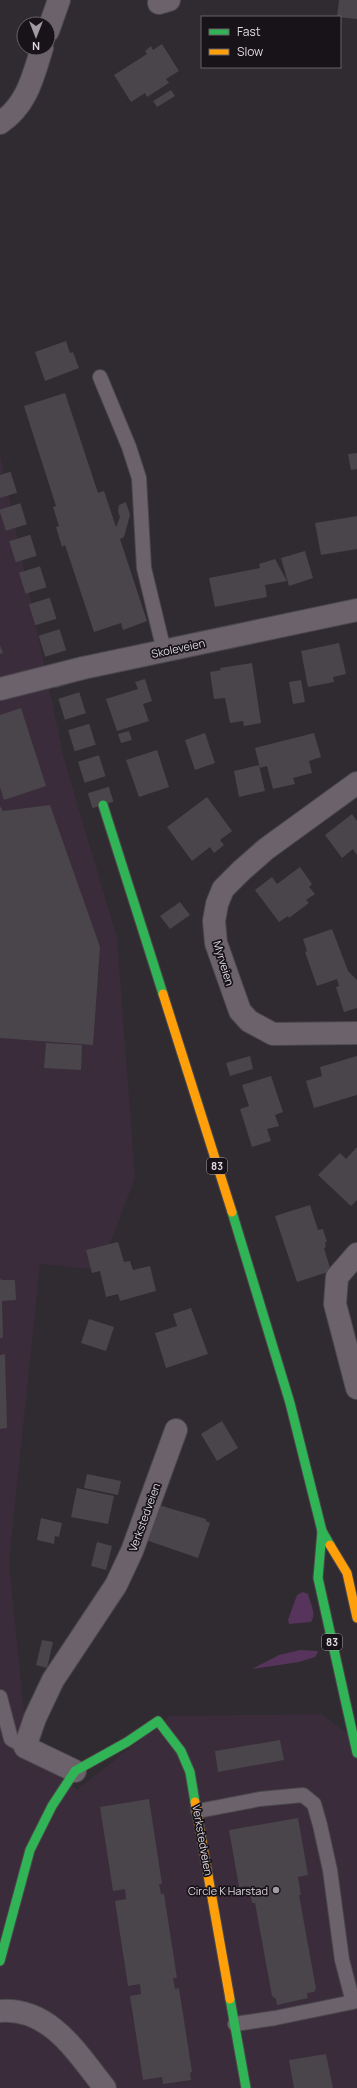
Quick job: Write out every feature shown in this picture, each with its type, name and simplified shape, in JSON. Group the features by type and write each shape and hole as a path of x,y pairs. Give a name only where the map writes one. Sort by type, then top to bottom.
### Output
{"main road":[{"name":"83","path":"103,805 262,1307 290,1403 322,1530 347,1573 357,1618"},
{"name":"83","path":"322,1530 318,1578 357,1753"},
{"name":"Verkstedveien","path":"0,1961 30,1850 52,1806 75,1771 127,1742 158,1721 181,1751 190,1772 246,2088"}],"street":[{"path":"53,16 59,0"},
{"path":"0,123 18,108 27,93 39,56"},
{"name":"Skoleveien","path":"0,689 84,668 357,610"},
{"name":"Myrveien","path":"357,783 266,849 241,871 223,889 217,904 214,921 216,943 240,1011 249,1021 273,1034 357,1033"},
{"path":"357,1254 337,1277 335,1304 357,1388"},
{"name":"Verkstedveien","path":"12,1739 35,1718 53,1680 116,1585 132,1550 176,1430"},
{"path":"12,1739 75,1771"},
{"path":"0,2011 12,2010 32,2014 46,2022 70,2044 103,2086"}],"lane":[{"path":"100,377 129,447 139,478 144,568 164,651"},
{"path":"0,1697 12,1739"},
{"path":"198,1811 260,1799 303,1795 314,1804 330,1870 342,1960 353,2002 275,2018 235,2024"}],"shaded area":[{"path":"0,455 64,759 117,938 135,1178 100,1270 40,1264 9,1562 27,1742 77,1790 170,1716 321,1714 357,1741 357,2088 0,2088"},
{"path":"303,1592 308,1594 313,1612 313,1619 311,1622 289,1624 288,1620 297,1595"},
{"path":"300,1650 318,1652 315,1657 299,1662 252,1669 279,1655"}],"building":[{"path":"339,0 357,0 357,19 337,16"},
{"path":"162,44 179,71 166,79 169,83 147,97 145,93 131,102 114,75 147,54 145,51 151,46 153,50"},
{"path":"171,90 175,96 157,107 153,101"},
{"path":"66,341 70,353 73,352 79,368 45,381 35,352"},
{"path":"65,393 98,493 104,491 116,527 120,517 118,511 119,505 126,502 130,515 124,537 120,539 147,621 123,630 121,623 94,632 65,545 62,547 56,527 59,526 53,507 56,506 24,406"},
{"path":"357,453 357,469 351,470 348,454"},
{"path":"357,516 357,549 321,555 315,523"},
{"path":"305,551 313,578 289,586 281,558"},
{"path":"275,559 287,581 265,585 267,597 215,607 209,578 260,568 259,564"},
{"path":"339,643 346,674 333,677 334,682 308,687 301,651"},
{"path":"0,645 3,653 0,654"},
{"path":"252,663 261,723 244,726 243,721 230,723 225,698 214,699 210,672 221,670 220,668"},
{"path":"145,679 152,701 143,704 149,721 117,731 106,699 138,689 135,682"},
{"path":"301,680 305,702 293,704 289,682"},
{"path":"21,708 46,786 4,800 0,787 0,715"},
{"path":"129,731 132,740 121,743 118,734"},
{"path":"205,733 215,763 195,770 185,740"},
{"path":"314,733 321,757 309,761 312,773 293,778 295,784 273,789 267,766 260,768 255,748"},
{"path":"157,750 169,787 139,797 126,760"},
{"path":"259,765 265,791 239,797 234,771"},
{"path":"207,797 232,831 220,840 224,845 214,853 210,847 192,861 167,827"},
{"path":"50,805 100,947 93,1045 0,1038 0,806 3,811"},
{"path":"352,814 357,821 357,855 353,849 342,858 325,835"},
{"path":"300,867 312,884 309,887 315,894 306,900 309,903 289,918 288,916 279,922 255,890 272,877 277,884"},
{"path":"180,902 190,915 170,929 160,916"},
{"path":"332,929 348,971 357,980 357,1008 344,1012 336,987 339,986 337,979 317,986 305,952 307,951 303,939"},
{"path":"46,1043 82,1045 81,1070 44,1068"},
{"path":"250,1056 253,1069 230,1076 226,1063"},
{"path":"357,1056 357,1095 314,1108 306,1081 322,1076 320,1067"},
{"path":"271,1076 283,1112 275,1115 279,1126 267,1129 271,1141 252,1147 240,1109 249,1106 242,1085"},
{"path":"357,1147 357,1200 351,1206 318,1175 340,1153 346,1159"},
{"path":"310,1205 318,1230 323,1229 327,1242 325,1242 326,1247 324,1248 331,1271 297,1282 275,1216"},
{"path":"118,1242 124,1262 130,1261 133,1270 150,1266 156,1291 120,1301 118,1294 106,1297 100,1271 92,1273 86,1250"},
{"path":"0,1279 15,1280 16,1300 2,1301 3,1338 0,1338"},
{"path":"191,1308 208,1354 166,1368 155,1333 177,1326 173,1314"},
{"path":"89,1319 114,1327 106,1351 81,1343"},
{"path":"5,1354 7,1428 0,1429 0,1355"},
{"path":"222,1421 238,1448 217,1461 201,1434"},
{"path":"87,1474 121,1481 118,1495 84,1488"},
{"path":"77,1488 114,1496 108,1524 71,1517"},
{"path":"155,1504 206,1519 206,1521 210,1523 198,1558 143,1539"},
{"path":"41,1518 62,1523 59,1537 55,1536 54,1544 37,1540"},
{"path":"97,1542 112,1546 106,1570 91,1566"},
{"path":"42,1640 53,1642 47,1668 36,1665"},
{"path":"280,1740 284,1760 218,1772 215,1751"},
{"path":"149,1799 162,1884 159,1884 161,1894 164,1894 177,1978 173,1978 175,1989 179,1988 192,2072 190,2073 191,2080 163,2084 162,2077 143,2080 130,1996 141,1994 140,1984 128,1986 115,1901 126,1899 125,1889 113,1891 100,1807"},
{"path":"298,1818 308,1875 298,1877 301,1895 299,1895 316,1989 314,1992 307,1993 308,1998 277,2005 276,1999 272,1996 255,1903 252,1903 249,1886 239,1887 229,1830"},
{"path":"326,2054 333,2088 294,2088 289,2060"}],"tunnel":[{"path":"0,475 103,805"}],"traffic: fast":[{"path":"103,805 163,994"},
{"path":"232,1212 290,1403 322,1531 330,1545"},
{"path":"322,1531 318,1578 357,1753"},
{"path":"0,1961 30,1850 52,1806 75,1771 127,1742 158,1721 181,1751 190,1772 195,1802"},
{"path":"230,1999 246,2088"}],"traffic: slow":[{"path":"163,994 232,1212"},
{"path":"330,1545 347,1573 357,1618"},
{"path":"195,1802 230,1999"}],"place":[{"name":"Circle K Harstad","path":"276,1890"}]}
